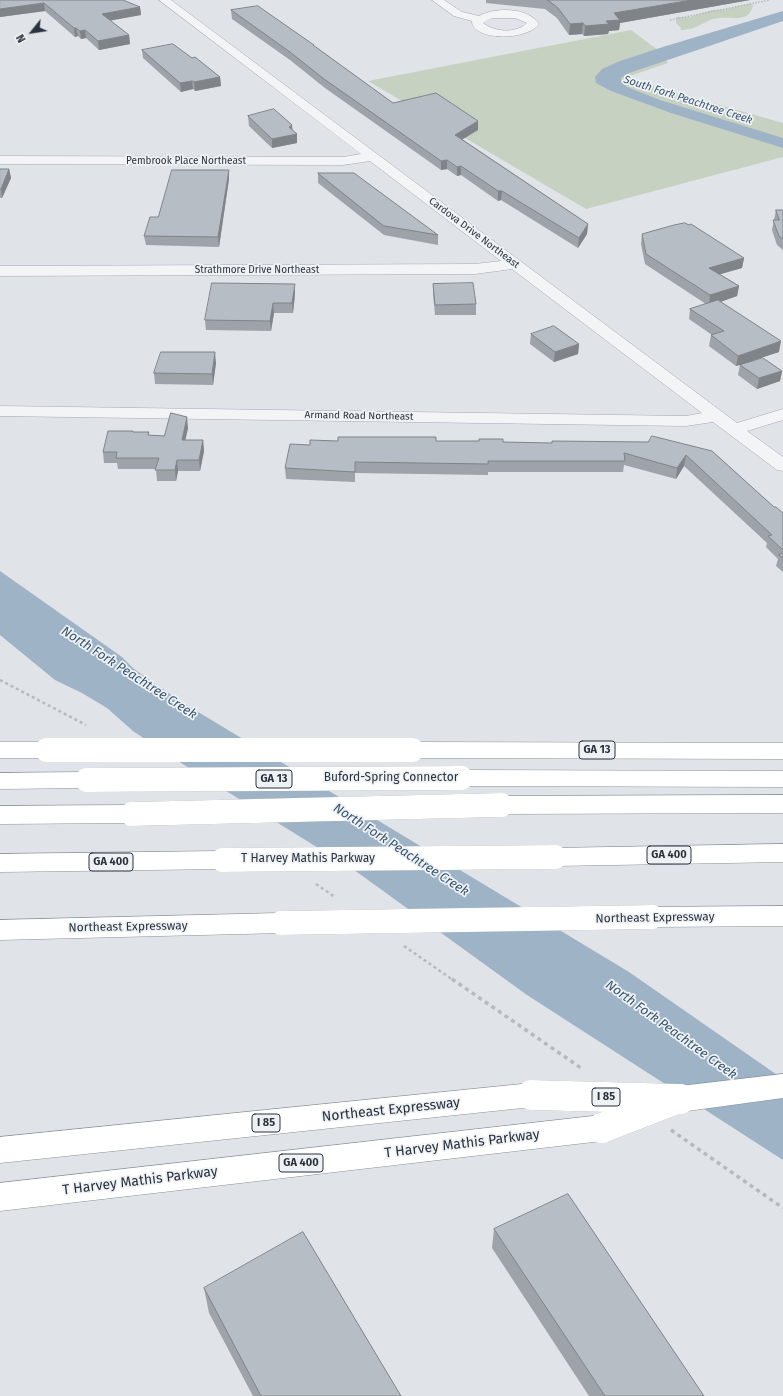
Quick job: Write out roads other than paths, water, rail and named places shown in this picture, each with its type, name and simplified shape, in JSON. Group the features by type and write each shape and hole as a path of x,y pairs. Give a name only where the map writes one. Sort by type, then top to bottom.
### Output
{"highway":[{"name":"GA 13","path":"0,750 783,751"},
{"name":"Buford-Spring Connector","path":"0,781 461,778 783,779"},
{"path":"0,815 132,814 501,805 783,804"},
{"name":"T Harvey Mathis Parkway","path":"0,863 783,853"},
{"name":"Northeast Expressway","path":"0,930 281,923 783,916"},
{"name":"Northeast Expressway","path":"0,1150 532,1095 680,1098 783,1086"},
{"name":"T Harvey Mathis Parkway","path":"0,1197 602,1128 680,1098"}],"street":[{"name":"Cardova Drive Northeast","path":"164,0 783,466"},
{"path":"437,0 462,16 479,20"},
{"name":"Pembrook Place Northeast","path":"0,160 343,161 371,157"},
{"name":"Strathmore Drive Northeast","path":"0,270 475,269 514,264"},
{"name":"Armand Road Northeast","path":"0,411 686,421 716,416"},
{"path":"734,429 783,414"}],"water":[{"path":"783,11 783,21 629,73 621,78 621,82 627,87 660,100 783,138 783,148 671,113 611,91 596,83 595,77 602,69 620,61"},
{"name":"North Fork Peachtree Creek","path":"0,571 122,657 134,669 180,701 629,972 783,1079 783,1160 527,995 357,872 173,758 133,731 107,708 82,693 55,680 0,635"}],"water label":[{"name":"South Fork Peachtree Creek","path":"688,100"}]}
